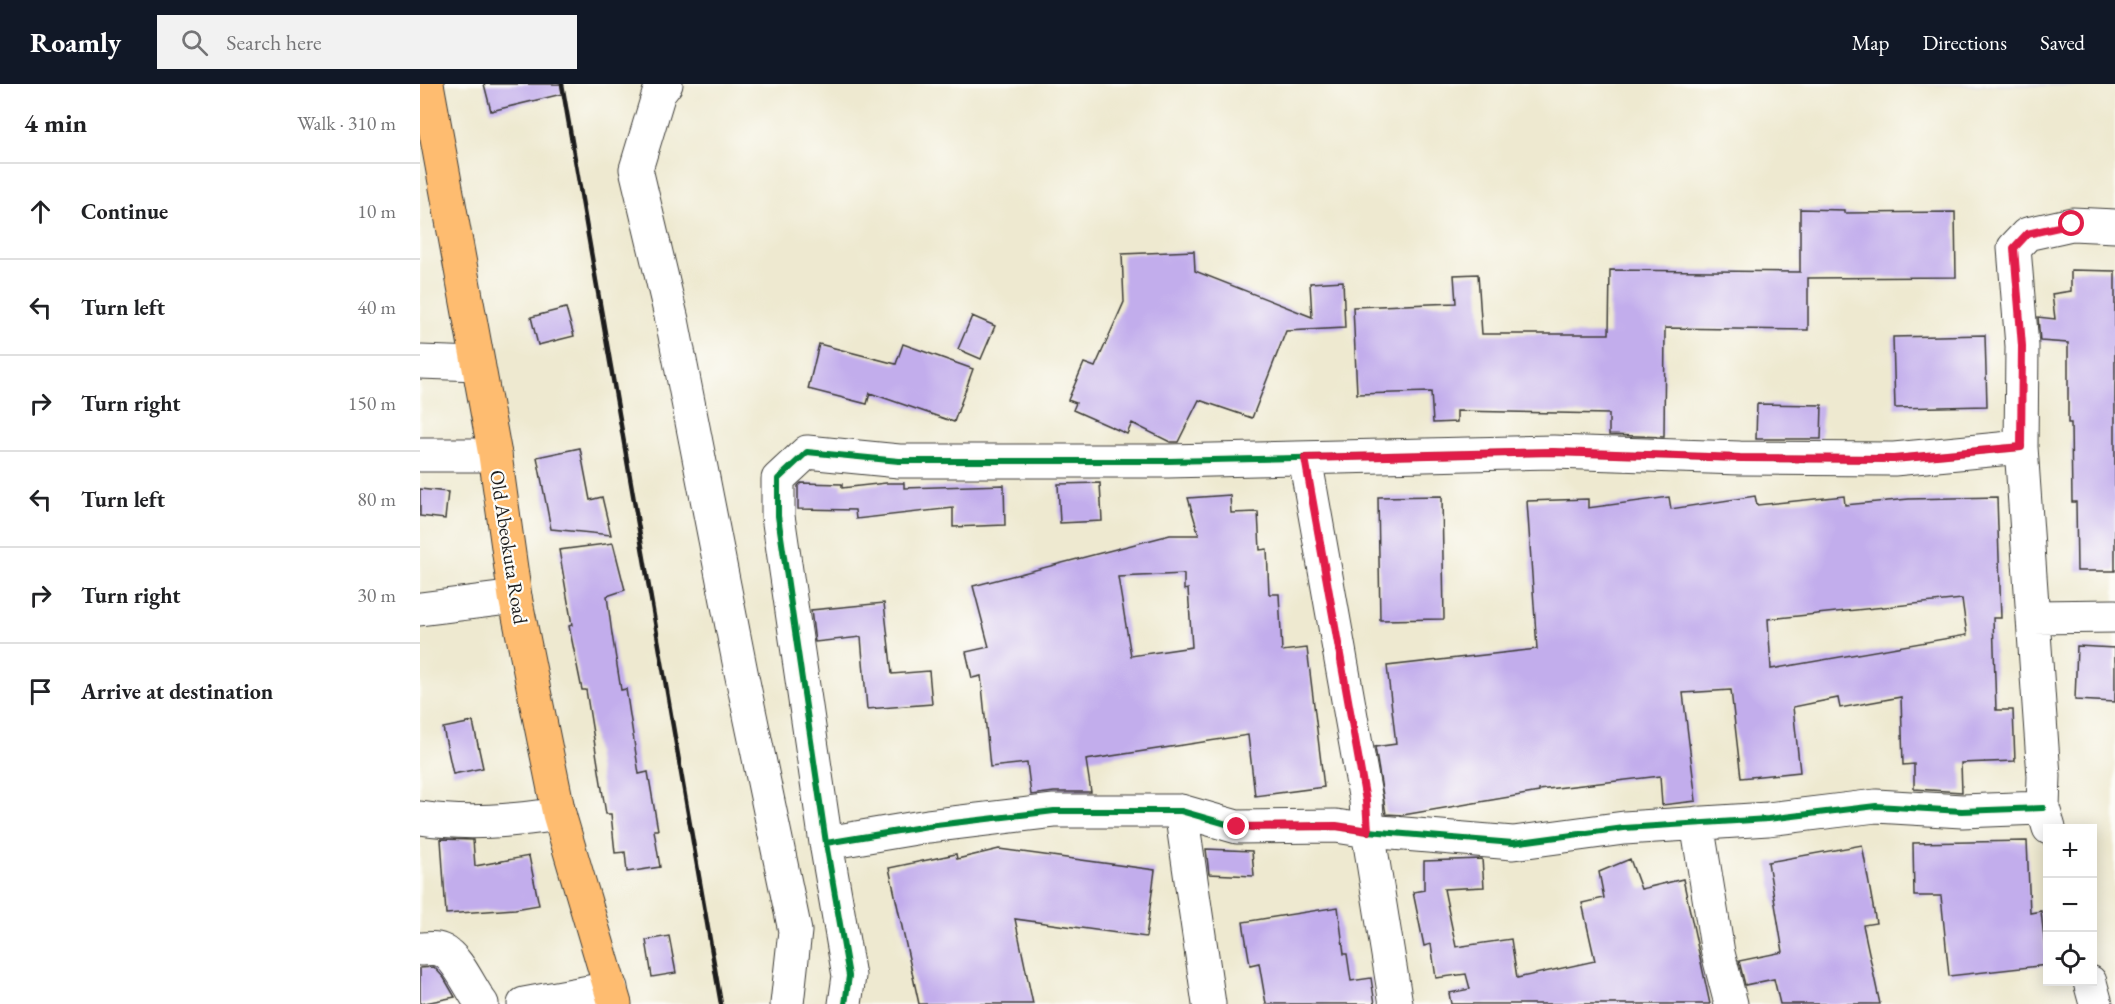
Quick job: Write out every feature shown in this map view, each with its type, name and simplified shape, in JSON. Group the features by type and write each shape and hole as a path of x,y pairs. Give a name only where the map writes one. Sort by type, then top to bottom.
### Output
{"highway":[{"name":"Old Abeokuta Road","path":"427,84 495,455 515,597 559,814 613,996"}],"street":[{"path":"666,84 659,93 636,169 672,320 741,672 795,931 787,1004"},
{"path":"826,843 928,826 1054,811 1181,811 1237,827 1336,826 1368,831 1513,843 1624,828 1768,819 1876,806 2046,818 2021,447 2022,346 2014,248 2027,234 2072,224 2115,226"},
{"path":"420,362 478,364"},
{"path":"845,1004 849,976 826,843 778,516 778,479 807,452 899,461 1168,461 1553,452 1740,458 1894,459 2021,447"},
{"path":"420,454 495,455"},
{"path":"1305,458 1366,801 1368,831 1396,1004"},
{"path":"420,609 515,597"},
{"path":"2034,617 2115,616"},
{"path":"1181,811 1209,1004"},
{"path":"420,818 448,822 487,821 559,814"},
{"path":"1697,823 1718,953 1731,1004"},
{"path":"420,949 434,948 444,951 456,962 472,992 483,1004"},
{"path":"2091,986 2096,1004"},
{"path":"524,1004 613,996"},
{"path":"2109,1004 2115,1003"}],"shaded area":[{"path":"1776,84 2115,84 2115,86"}],"building":[{"path":"484,84 561,84 562,94 491,111"},
{"path":"1800,209 1844,210 1844,213 1955,212 1956,277 1808,278 1808,330 1665,328 1664,437 1609,435 1609,414 1457,411 1457,422 1433,423 1431,392 1357,394 1353,307 1456,303 1454,275 1478,274 1482,334 1609,334 1610,270 1800,272"},
{"path":"1194,251 1195,271 1312,317 1310,283 1343,281 1345,328 1286,331 1252,418 1199,400 1178,442 1170,442 1132,423 1127,434 1073,410 1076,403 1068,400 1084,363 1095,367 1124,302 1122,254"},
{"path":"2071,270 2115,271 2115,571 2077,571 2076,502 2072,502 2071,423 2068,423 2068,343 2040,341 2038,317 2055,319 2052,294 2071,291"},
{"path":"566,308 574,336 538,345 531,317"},
{"path":"972,316 995,326 981,359 958,349"},
{"path":"1985,335 1987,406 1895,408 1893,337"},
{"path":"819,344 896,364 903,344 973,369 954,422 870,393 867,404 808,389"},
{"path":"1757,404 1822,405 1821,439 1756,439"},
{"path":"580,448 590,500 602,497 611,535 551,529 537,457"},
{"path":"801,483 842,484 842,488 886,483 904,483 904,488 1004,485 1005,525 953,527 953,508 856,519 855,510 798,509 798,486"},
{"path":"1100,483 1102,521 1060,523 1058,484"},
{"path":"420,489 448,492 445,519 420,516"},
{"path":"1230,495 1231,513 1258,512 1260,550 1267,549 1269,594 1279,594 1282,651 1307,648 1324,787 1255,796 1248,735 1086,760 1091,792 1054,792 1031,795 1027,763 990,767 981,676 972,678 966,652 989,647 973,586 1170,535 1199,535 1188,498","holes":["1184,574 1184,590 1188,589 1192,647 1131,656 1118,577"]},
{"path":"1442,496 1444,619 1380,620 1378,497"},
{"path":"1755,496 1757,505 1844,496 1845,505 1909,499 1997,497 2001,618 1993,618 1996,710 2013,710 2015,761 1961,763 1962,792 1914,789 1914,764 1903,765 1901,697 1840,708 1838,698 1793,707 1800,772 1741,778 1731,690 1683,693 1696,801 1662,805 1660,776 1539,790 1539,792 1403,815 1386,814 1375,747 1396,744 1387,666 1537,649 1527,501 1588,499 1588,508 1669,497 1671,509","holes":["1962,599 1967,635 1771,669 1768,619"]},
{"path":"613,543 625,590 607,596 612,634 621,690 626,689 639,774 648,772 658,830 654,830 660,867 627,872 625,852 615,853 611,814 606,814 586,690 582,690 569,626 572,625 559,550"},
{"path":"884,603 892,674 929,671 932,704 867,709 861,637 815,642 811,610"},
{"path":"2077,646 2115,648 2115,702 2075,700"},
{"path":"473,722 483,768 453,774 443,728"},
{"path":"441,839 473,840 475,866 529,856 539,905 446,914"},
{"path":"2027,841 2030,913 2041,911 2043,965 1949,976 1941,896 1914,896 1913,843"},
{"path":"1862,845 1876,923 1863,925 1880,1004 1780,1004 1774,979 1745,985 1739,961 1783,952 1768,862"},
{"path":"999,849 1155,870 1146,937 1015,919 1033,1004 919,1004 889,868 956,854 957,859"},
{"path":"1206,849 1252,851 1254,876 1209,874"},
{"path":"1482,859 1484,887 1444,889 1456,947 1511,939 1517,978 1595,961 1582,903 1604,898 1599,872 1630,859 1641,889 1683,879 1710,1004 1451,1004 1449,993 1470,989 1466,974 1436,978 1431,944 1424,946 1413,892 1424,890 1424,861"},
{"path":"1338,907 1344,954 1347,954 1351,981 1371,978 1375,1004 1266,1004 1259,963 1250,965 1243,922"},
{"path":"669,936 676,973 652,977 646,940"},
{"path":"434,967 444,978 455,997 420,1004 420,968"}],"railway":[{"path":"562,84 721,1004"}],"cycle path":[{"path":"845,1004 849,976 826,843 778,516 778,479 807,452 899,461 1168,461 1553,452 1740,458 1894,459 2021,447"},
{"path":"826,843 928,826 1054,811 1181,811 1237,827 1336,826 1368,831 1513,843 1624,828 1768,819 1876,806 1962,811 2043,808"}],"route":[{"path":"1237,827 1336,826 1368,831 1366,801 1305,458 1553,452 1740,458 1894,459 2021,447 2022,346 2014,248 2027,234 2072,224"}]}
